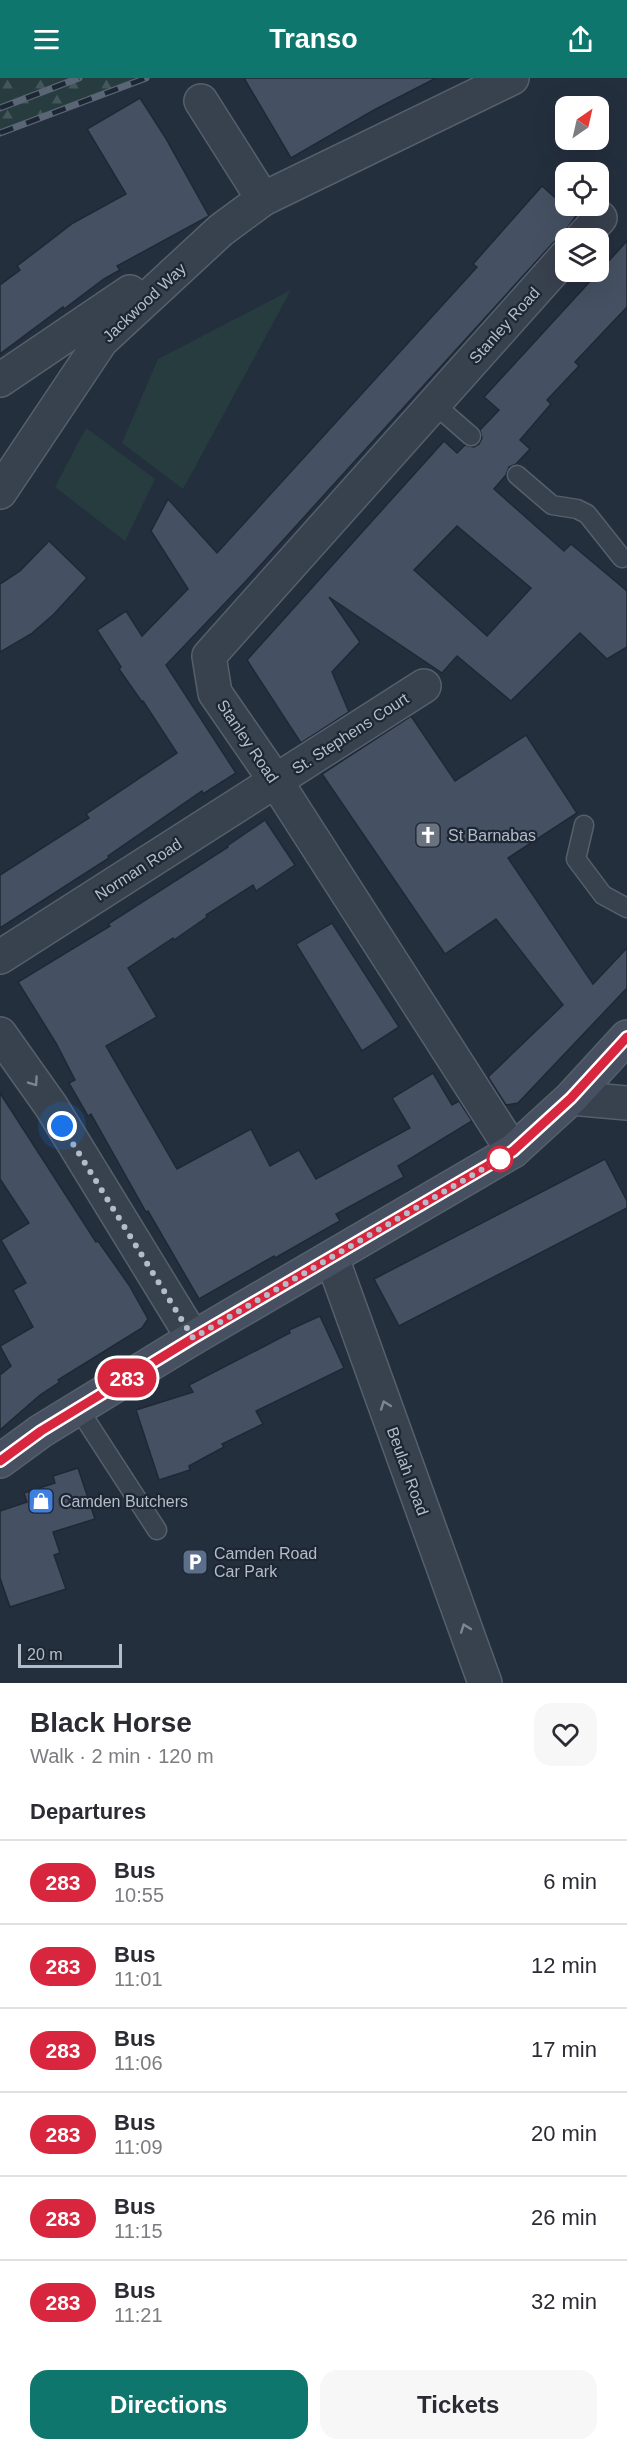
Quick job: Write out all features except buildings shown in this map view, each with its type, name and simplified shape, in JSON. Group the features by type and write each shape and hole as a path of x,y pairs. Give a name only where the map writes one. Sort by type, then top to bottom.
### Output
{"street":[{"name":"Jackwood Way","path":"1,484 101,340 221,230 263,199 512,78"},
{"path":"201,101 263,199"},
{"path":"0,380 221,230"},
{"name":"Stanley Road","path":"513,1151 275,780 215,693 209,656 555,268"},
{"name":"St. Stephens Court","path":"275,780 424,686"},
{"name":"Norman Road","path":"0,957 275,780"},
{"path":"0,1034 51,1106 193,1338"},
{"path":"0,1461 41,1431 193,1338 513,1151 571,1098 627,1037"},
{"path":"571,1098 627,1103"},
{"name":"Beulah Road","path":"332,1258 485,1683"}],"lane":[{"path":"433,403 471,436"},
{"path":"517,476 552,505 577,509 587,514 622,558"},
{"path":"584,825 576,859 603,895 627,908"},
{"path":"78,1408 157,1530"}],"green space":[{"path":"0,78 152,78 0,130"},
{"path":"291,290 183,489 122,443 158,359"},
{"path":"86,428 155,479 125,541 55,487"}],"railway":[{"path":"0,108 79,78"},
{"path":"0,133 146,78"}],"bus line":[{"name":"283","path":"0,1461 41,1431 193,1338 513,1151 571,1098 627,1037"}],"place":[{"name":"St Barnabas","path":"428,835"},
{"name":"Camden Butchers","path":"41,1501"},
{"name":"Camden Road Car Park","path":"195,1562"}],"route":[{"path":"62,1126 193,1338 500,1159"}]}
